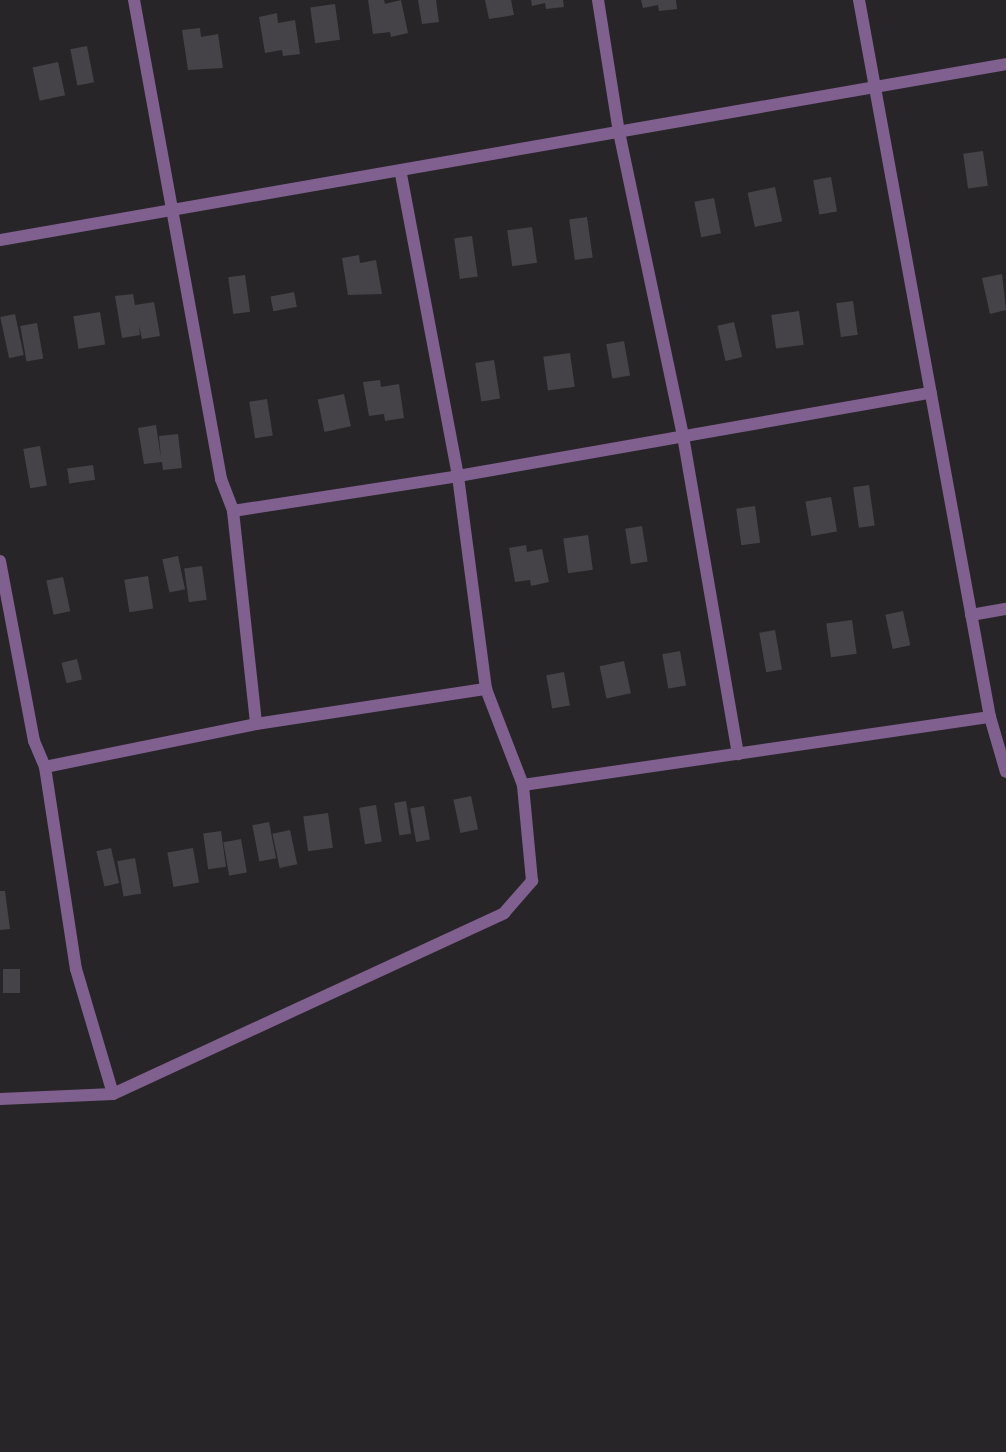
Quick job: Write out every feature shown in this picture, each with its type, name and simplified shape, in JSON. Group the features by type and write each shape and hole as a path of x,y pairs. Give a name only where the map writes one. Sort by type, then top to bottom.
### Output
{"street":[{"path":"134,0 221,478 233,510 256,724"},
{"path":"598,0 619,132 683,436 738,754"},
{"path":"859,0 990,717 1006,772"},
{"path":"0,240 1006,64"},
{"path":"0,1099 113,1094 504,913 532,881 523,785 486,689 458,476 400,170"},
{"path":"233,510 458,476 931,393"},
{"path":"0,561 34,741 45,767 76,969 113,1094"},
{"path":"971,615 1006,609"},
{"path":"45,767 256,724 486,689"},
{"path":"523,785 990,717"}],"building":[{"path":"368,0 384,0 385,4 401,0 408,33 391,37 390,32 373,34"},
{"path":"418,0 436,0 439,22 422,24"},
{"path":"485,0 511,0 514,15 489,19"},
{"path":"531,0 563,0 564,7 546,9 545,3 532,6"},
{"path":"641,0 676,0 677,9 659,11 658,5 643,8"},
{"path":"335,4 340,40 315,43 310,7"},
{"path":"277,13 278,23 295,20 300,54 283,56 282,50 265,53 259,17"},
{"path":"200,28 201,37 218,34 223,68 188,70 182,30"},
{"path":"87,46 94,82 77,86 70,49"},
{"path":"58,62 65,95 40,101 33,67"},
{"path":"983,151 988,186 968,188 963,154"},
{"path":"831,177 837,211 819,215 813,180"},
{"path":"775,187 782,221 755,227 748,193"},
{"path":"714,198 721,233 701,237 694,202"},
{"path":"587,217 593,258 575,260 569,220"},
{"path":"532,227 537,263 512,266 507,230"},
{"path":"472,236 478,277 460,279 454,239"},
{"path":"359,255 360,263 376,260 382,294 348,295 342,258"},
{"path":"1002,274 1006,310 990,314 982,278"},
{"path":"245,275 250,312 233,314 228,277"},
{"path":"294,292 297,307 273,311 270,297"},
{"path":"133,294 135,305 154,302 160,336 142,339 139,325 140,335 122,338 115,296"},
{"path":"853,301 858,335 841,337 836,303"},
{"path":"799,311 804,345 776,349 771,315"},
{"path":"100,312 105,345 78,349 73,316"},
{"path":"15,314 24,355 9,358 0,317"},
{"path":"734,322 742,357 726,361 717,326"},
{"path":"37,323 43,358 27,361 20,326"},
{"path":"624,341 630,375 612,379 606,344"},
{"path":"570,353 575,387 548,390 543,357"},
{"path":"494,360 500,399 481,401 475,363"},
{"path":"380,380 381,387 399,384 404,418 385,421 384,414 369,416 363,382"},
{"path":"344,394 351,426 324,432 318,400"},
{"path":"267,399 273,436 255,438 249,402"},
{"path":"156,425 161,458 159,436 178,434 182,468 163,470 162,462 144,464 138,428"},
{"path":"40,446 47,485 30,488 23,449"},
{"path":"93,465 95,480 69,483 67,469"},
{"path":"869,485 875,526 859,528 853,487"},
{"path":"831,497 837,531 811,536 805,502"},
{"path":"755,506 760,543 741,545 736,509"},
{"path":"642,526 648,562 631,564 625,529"},
{"path":"588,535 593,570 568,573 563,538"},
{"path":"526,545 527,552 542,549 549,582 531,586 530,580 515,582 509,548"},
{"path":"178,556 185,589 169,593 162,559"},
{"path":"202,566 207,600 189,602 184,569"},
{"path":"148,576 153,609 129,612 124,580"},
{"path":"63,577 70,611 54,615 46,581"},
{"path":"903,611 910,645 893,649 885,615"},
{"path":"852,620 857,654 831,657 826,624"},
{"path":"775,630 782,669 766,672 759,633"},
{"path":"680,651 686,685 668,689 662,654"},
{"path":"77,659 82,679 67,683 61,663"},
{"path":"624,661 631,693 606,698 600,666"},
{"path":"564,672 570,705 552,709 546,675"},
{"path":"471,796 478,829 460,833 453,800"},
{"path":"406,801 411,834 399,835 394,803"},
{"path":"376,805 382,842 365,844 359,808"},
{"path":"424,806 430,839 416,842 410,808"},
{"path":"328,813 333,848 308,851 303,816"},
{"path":"269,822 276,858 259,862 252,825"},
{"path":"290,830 297,864 280,868 272,834"},
{"path":"221,831 226,867 208,869 203,834"},
{"path":"241,839 247,872 229,876 223,842"},
{"path":"111,848 119,883 104,886 96,851"},
{"path":"193,848 199,882 173,887 167,853"},
{"path":"135,858 141,893 124,897 117,861"},
{"path":"0,891 5,891 10,929 0,930"},
{"path":"3,969 20,969 20,993 3,993"}]}
